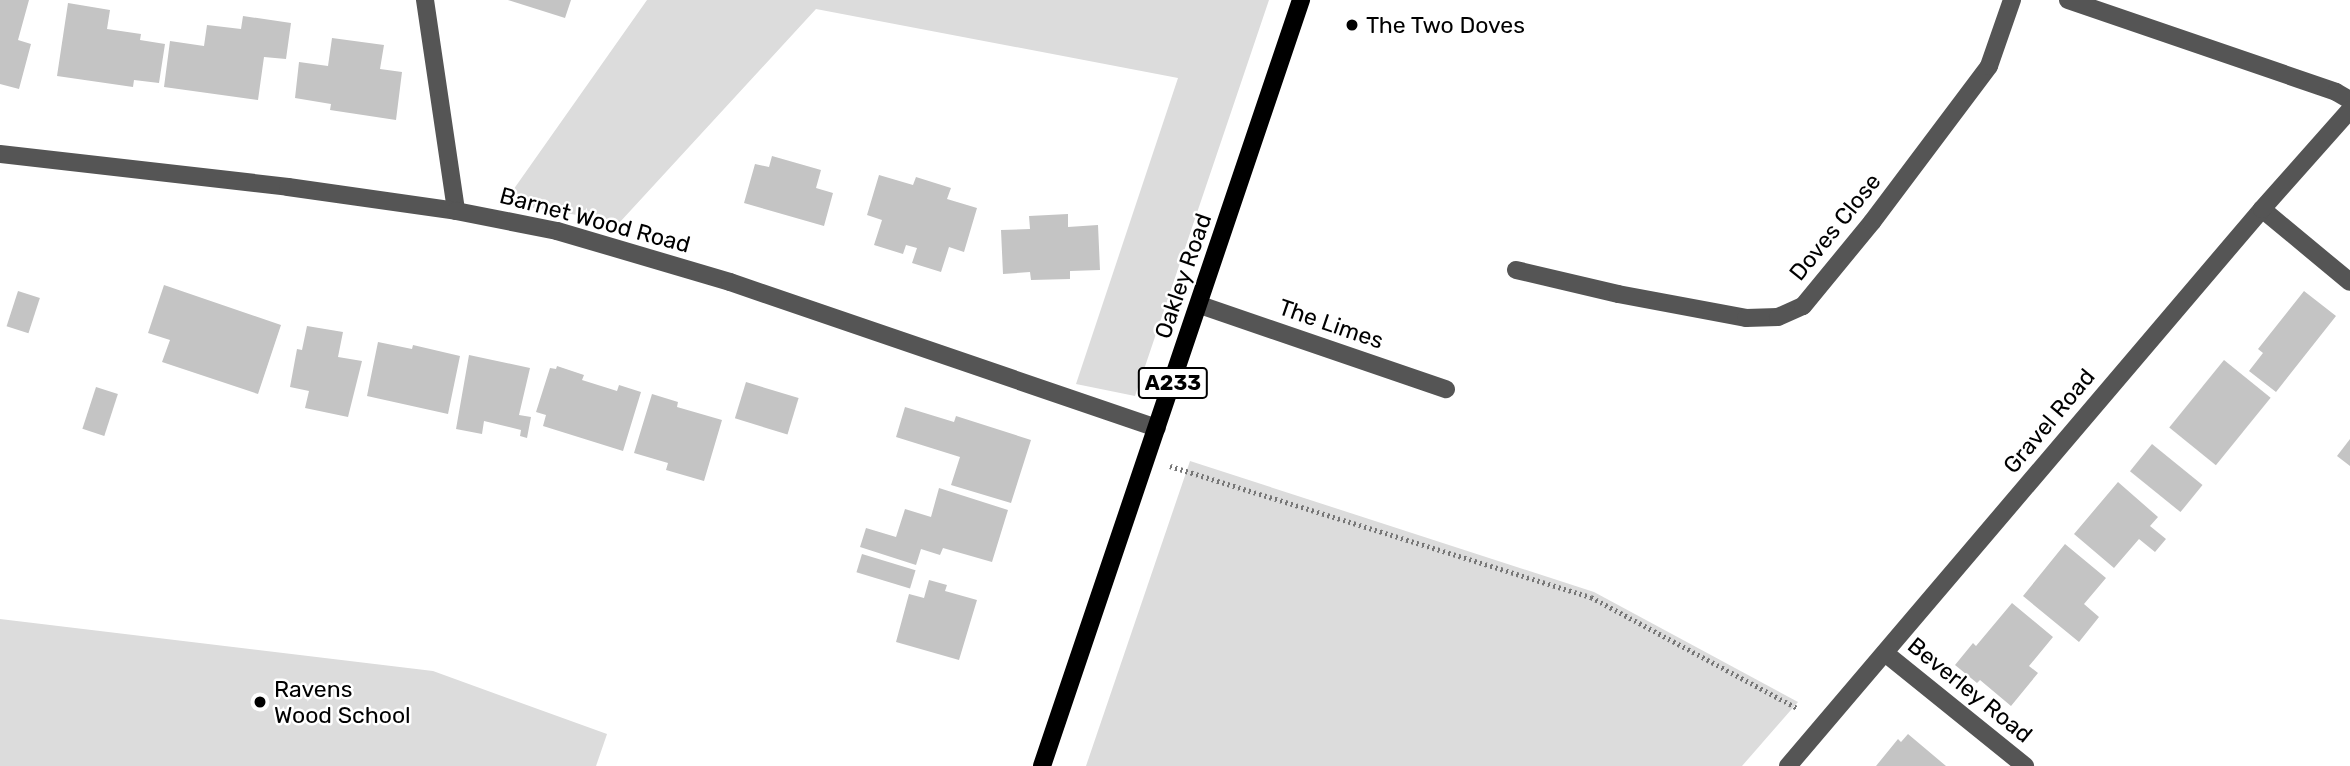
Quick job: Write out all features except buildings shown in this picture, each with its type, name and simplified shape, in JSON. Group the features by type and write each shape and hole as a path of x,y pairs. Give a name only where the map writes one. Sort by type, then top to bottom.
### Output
{"main road":[{"name":"Oakley Road","path":"1042,766 1301,0"}],"street":[{"path":"425,0 456,211"},
{"name":"Doves Close","path":"1517,270 1618,294 1746,318 1778,317 1803,306 1872,222 1989,66 2012,0"},
{"path":"2068,0 2336,92 2350,100"},
{"name":"Gravel Road","path":"1788,766 2262,209 2350,110"},
{"name":"Barnet Wood Road","path":"0,154 288,187 456,211 557,231 730,282 1157,428"},
{"path":"2262,209 2350,282"},
{"name":"The Limes","path":"1200,305 1446,389"},
{"name":"Beverley Road","path":"1885,653 2025,766"}],"path":[{"path":"1147,459 1591,597 1791,703 1822,726"}],"shaded area":[{"path":"647,0 1269,0 1135,396 1076,384 1178,78 816,9 620,222 504,203"},
{"path":"1190,461 1594,592 1798,702 1742,766 1086,766"},
{"name":"Ravens Wood School","path":"0,619 433,671 607,734 596,766 0,766"}],"place":[{"name":"The Two Doves","path":"1352,25"},
{"name":"Ravens Wood School","path":"260,702"}]}
